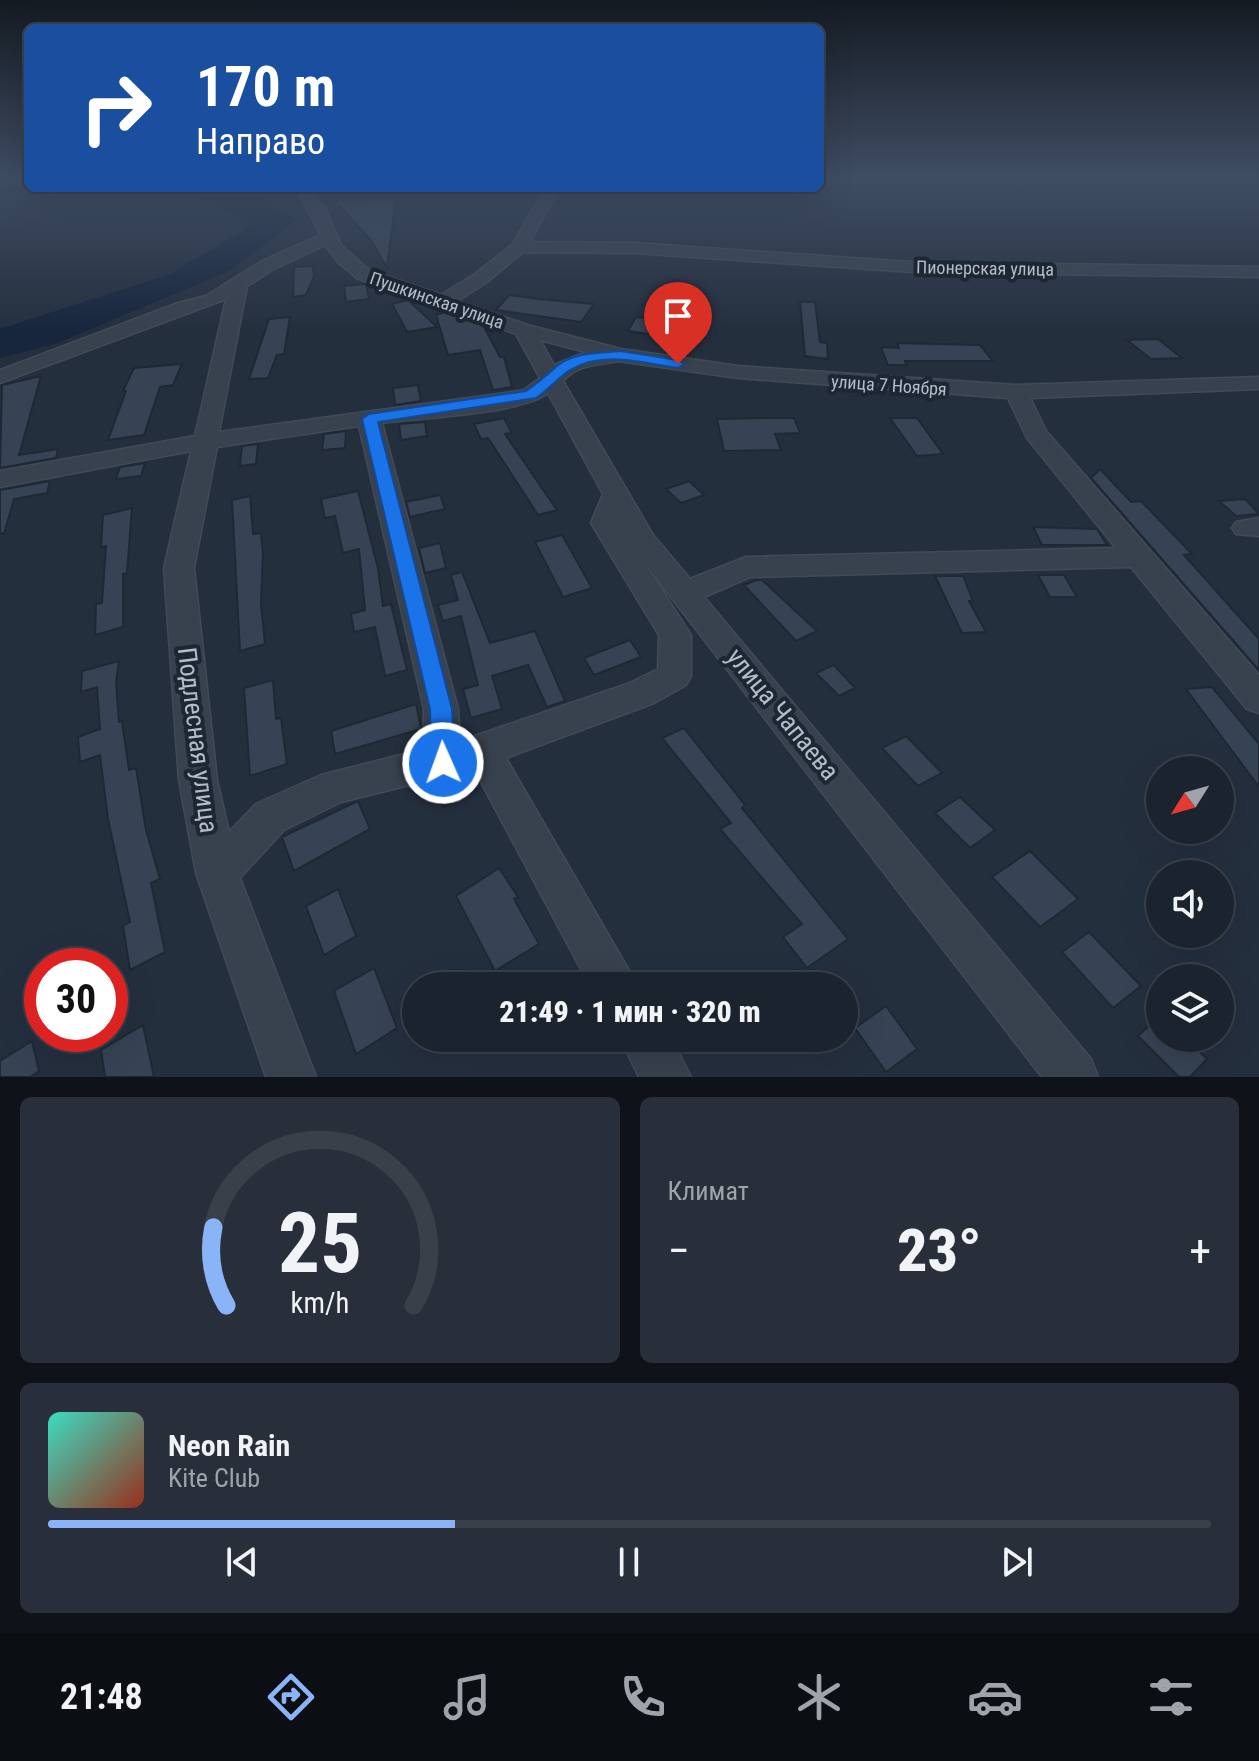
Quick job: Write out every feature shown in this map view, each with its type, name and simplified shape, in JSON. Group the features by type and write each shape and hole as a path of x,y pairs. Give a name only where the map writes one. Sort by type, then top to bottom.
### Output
{"street":[{"name":"Пушкинская улица","path":"324,229 327,238 346,263 363,274 524,330"},
{"path":"442,302 481,278 519,247 529,229"},
{"path":"0,377 185,307 212,300 268,265 327,238"},
{"name":"Пионерская улица","path":"519,247 635,248 911,267 1259,272"},
{"name":"Подлесная улица","path":"238,286 179,568 198,780 217,873 291,1077"},
{"name":"улица 7 Ноября","path":"524,330 620,355 798,378 1016,392 1259,383"},
{"name":"улица Чапаева","path":"524,330 642,540 1073,1077"},
{"path":"0,479 204,441 531,395 563,368 582,359 620,355"},
{"path":"1016,392 1035,433 1259,699"},
{"path":"369,419 441,709 443,763"},
{"path":"217,873 270,817 334,787 483,751 642,693 674,676 675,635 605,523 617,493"},
{"path":"685,593 746,567 1140,557"},
{"path":"483,751 607,972"},
{"path":"652,1052 666,1077"}],"water":[{"path":"245,229 285,229 229,271 55,344 0,358 0,329 170,274"}],"building":[{"path":"361,229 392,229 387,268"},
{"path":"313,266 314,277 306,295 293,297 294,267"},
{"path":"366,284 369,299 346,302 344,286"},
{"path":"509,295 594,304 581,322 496,310"},
{"path":"408,300 437,327 407,332 392,304"},
{"path":"800,302 815,302 820,342 827,343 828,359 805,356"},
{"path":"445,312 483,325 500,357 504,357 512,387 493,390 480,350 448,355 436,315"},
{"path":"290,317 284,354 277,355 268,378 249,379 269,319"},
{"path":"636,317 655,319 648,334 628,331"},
{"path":"673,324 693,326 690,341 667,339"},
{"path":"1158,339 1182,358 1151,359 1127,340"},
{"path":"897,343 980,345 993,361 905,361 907,365 888,365 881,347 899,348"},
{"path":"182,364 173,385 160,387 144,435 108,440 126,391 123,391 134,368"},
{"path":"41,376 19,455 58,449 56,458 0,468 2,385"},
{"path":"418,385 421,401 395,405 393,388"},
{"path":"504,418 512,433 505,434 557,510 538,515 488,438 481,439 474,424"},
{"path":"794,418 800,433 775,434 781,450 724,451 717,419"},
{"path":"890,418 917,418 943,454 917,456"},
{"path":"425,422 427,436 401,440 399,424"},
{"path":"346,431 345,448 322,450 324,434"},
{"path":"258,444 256,464 240,466 242,446"},
{"path":"145,463 141,476 116,479 120,467"},
{"path":"1100,469 1131,502 1141,501 1192,554 1184,555 1259,639 1259,670 1091,478"},
{"path":"50,481 47,493 14,499 4,534 0,533 0,490"},
{"path":"689,481 704,495 681,503 666,489"},
{"path":"358,491 378,568 383,606 391,604 407,670 385,676 375,627 354,632 351,614 365,610 359,549 343,553 335,516 325,518 321,499"},
{"path":"440,495 445,509 410,517 406,502"},
{"path":"250,496 253,534 261,533 261,604 265,644 240,651 232,500"},
{"path":"1245,499 1259,514 1236,516 1219,501"},
{"path":"132,508 127,573 123,574 123,627 95,635 96,604 102,603 106,546 101,547 103,515"},
{"path":"1033,527 1097,529 1107,545 1042,545"},
{"path":"562,535 592,588 563,597 535,542"},
{"path":"440,543 446,568 425,573 419,548"},
{"path":"462,572 490,643 535,631 565,701 547,707 528,665 492,676 502,709 471,718 463,689 478,685 461,616 443,621 438,605 458,600 451,575"},
{"path":"1038,575 1064,575 1077,597 1050,597"},
{"path":"935,576 963,576 973,601 969,601 986,632 962,633"},
{"path":"762,580 817,631 796,641 744,585"},
{"path":"630,640 641,657 594,675 584,658"},
{"path":"119,661 116,682 119,722 122,721 129,770 136,768 146,830 160,879 151,883 165,952 130,970 123,926 130,922 108,819 100,755 80,762 78,737 100,729 97,687 81,692 82,671"},
{"path":"834,665 855,688 839,696 816,673"},
{"path":"273,680 276,719 281,718 287,764 250,776 244,688"},
{"path":"1212,687 1259,744 1259,787 1186,689"},
{"path":"416,704 421,729 335,754 331,731"},
{"path":"684,728 745,805 742,808 848,939 807,968 783,937 802,924 720,829 731,823 662,738"},
{"path":"906,736 942,773 918,786 882,748"},
{"path":"458,776 468,795 444,807 433,785"},
{"path":"960,797 995,830 970,848 935,813"},
{"path":"358,801 370,829 294,871 282,837"},
{"path":"1030,851 1078,899 1040,927 992,877"},
{"path":"499,868 518,897 514,899 539,944 495,971 456,896"},
{"path":"338,889 356,936 324,955 306,906"},
{"path":"1089,932 1141,986 1113,1008 1062,952"},
{"path":"374,968 397,1028 356,1054 334,991"},
{"path":"886,1006 917,1049 886,1072 858,1032 858,1026"},
{"path":"143,1025 154,1077 105,1077 101,1052 128,1052 128,1034"},
{"path":"1146,1029 1146,1044 1138,1036"},
{"path":"24,1046 24,1052 35,1052 39,1071 30,1077 0,1077 0,1061"},
{"path":"1154,1052 1200,1052 1207,1059 1190,1077 1179,1077"}],"route":[{"path":"443,763 441,709 369,419 531,395 563,368 582,359 620,355 678,364"}]}
